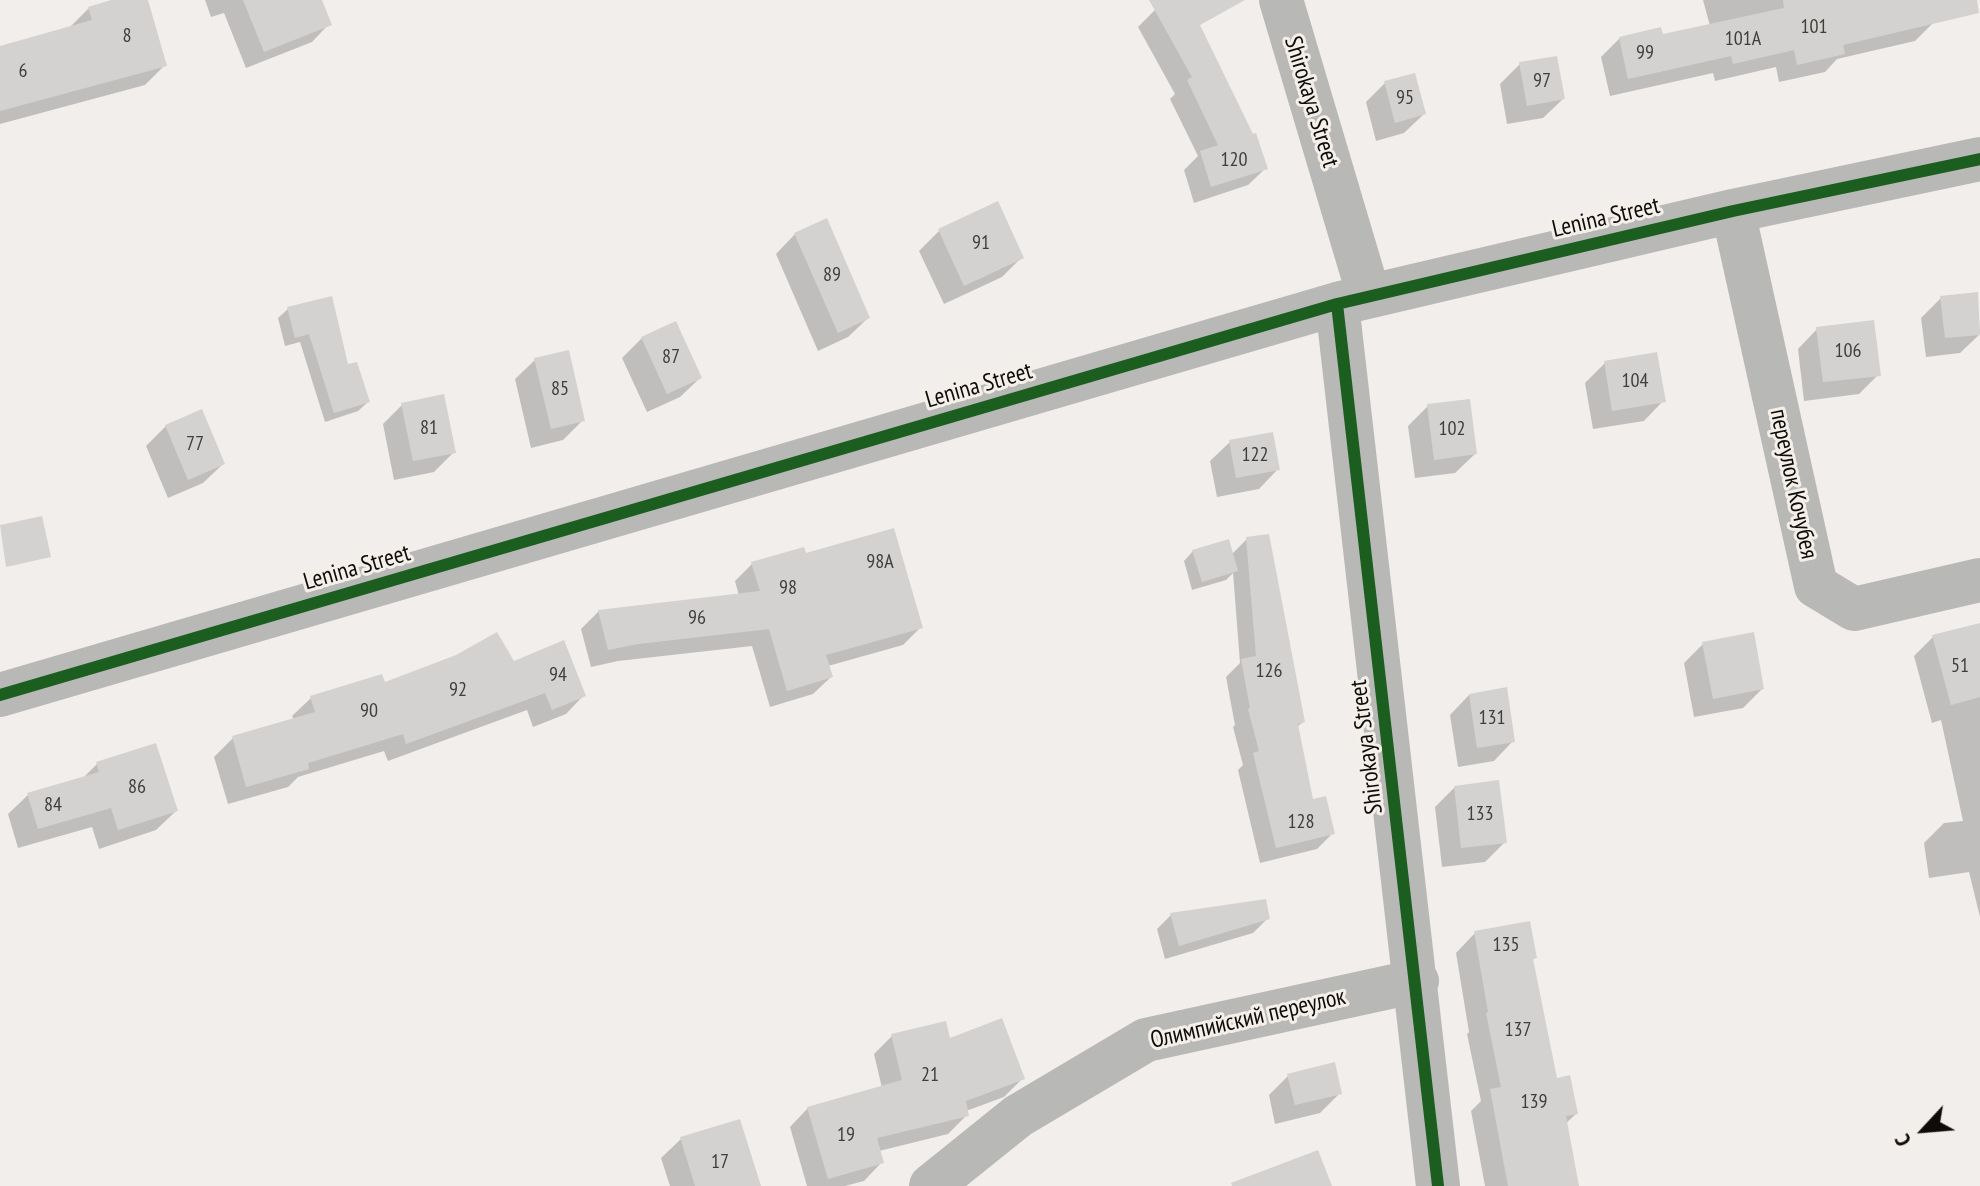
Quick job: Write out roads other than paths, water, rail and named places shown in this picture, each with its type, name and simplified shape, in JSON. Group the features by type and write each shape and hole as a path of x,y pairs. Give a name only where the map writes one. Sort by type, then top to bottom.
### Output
{"street":[{"name":"Shirokaya Street","path":"1281,0 1353,300 1438,1186"},
{"name":"Lenina Street","path":"0,695 1353,300 1733,211 1980,159"},
{"name":"переулок Кочубея","path":"1733,211 1816,586 1854,609 1980,580"},
{"name":"Олимпийский переулок","path":"931,1186 1018,1116 1146,1040 1417,981"}]}
